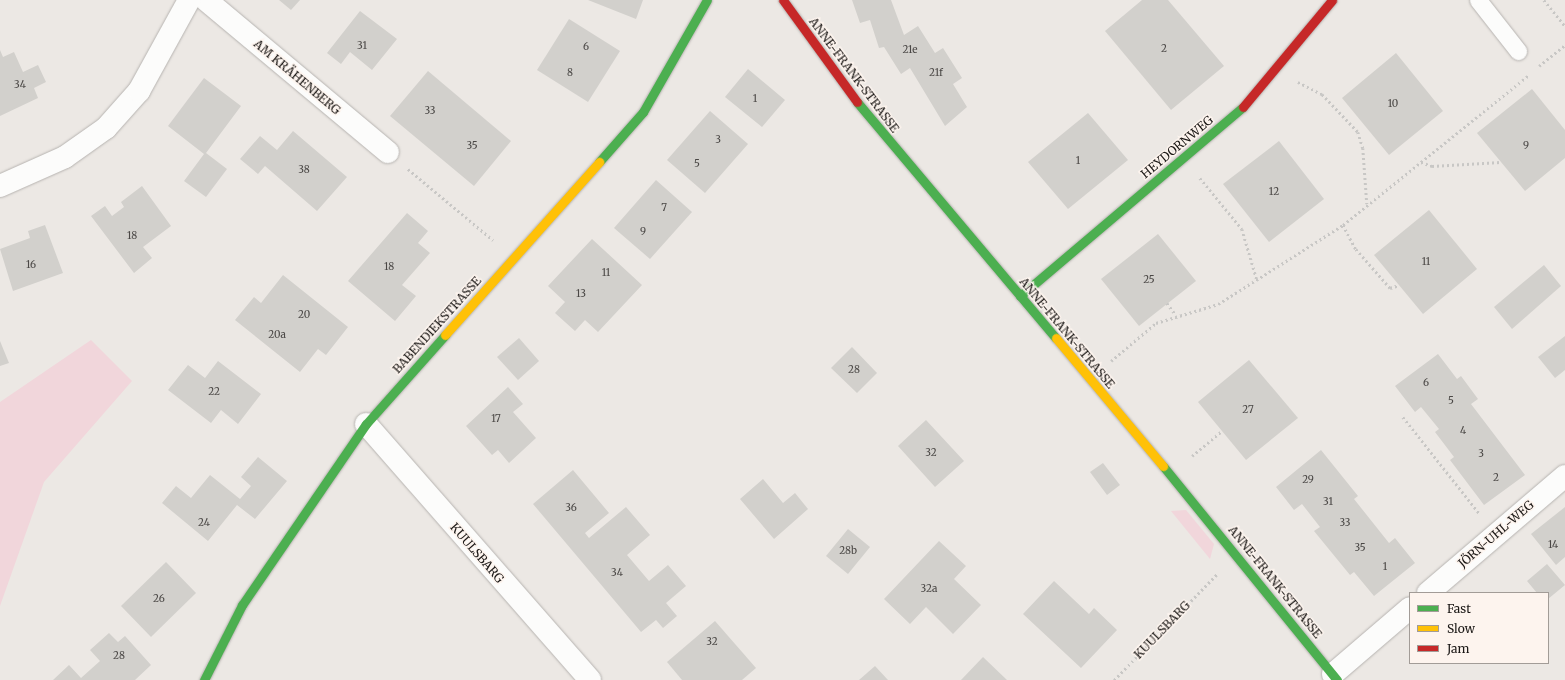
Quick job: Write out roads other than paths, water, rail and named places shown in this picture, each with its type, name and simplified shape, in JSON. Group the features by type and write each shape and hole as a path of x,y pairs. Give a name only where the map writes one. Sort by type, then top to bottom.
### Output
{"street":[{"path":"0,186 65,158 106,128 139,91 189,0"},
{"name":"AM KRÄHENBERG","path":"206,0 388,152"},
{"name":"BABENDIEKSTRASSE","path":"204,680 242,605 366,424 643,112 707,0"},
{"name":"ANNE-FRANK-STRASSE","path":"783,0 857,102 1238,553 1335,677"},
{"name":"HEYDORNWEG","path":"1020,296 1242,108 1332,0"},
{"name":"KUULSBARG","path":"366,424 590,680"},
{"name":"JÖRN-UHL-WEG","path":"1429,592 1565,476"},
{"path":"1335,677 1409,609"}],"lane":[{"path":"1478,0 1518,51"}]}
